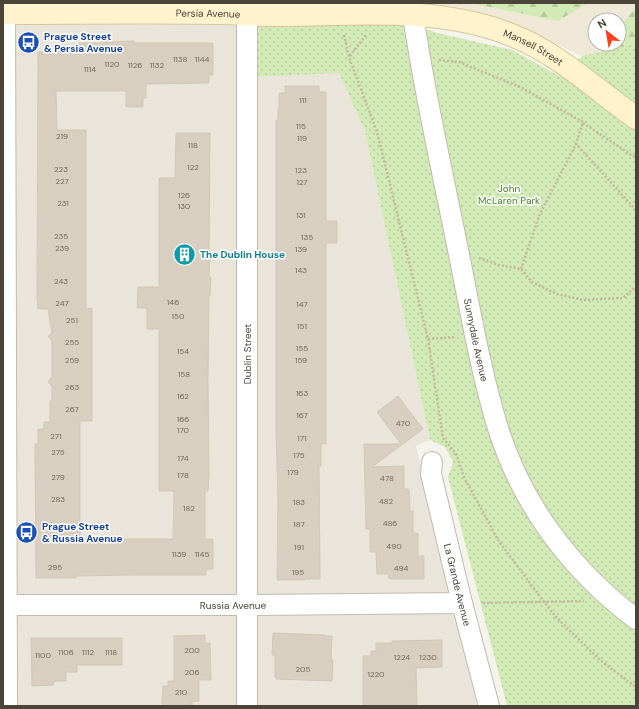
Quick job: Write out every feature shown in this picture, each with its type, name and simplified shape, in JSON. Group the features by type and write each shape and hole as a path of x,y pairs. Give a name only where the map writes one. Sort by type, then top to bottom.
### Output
{"street":[{"name":"Persia Avenue","path":"4,9 213,13 247,9 413,15"},
{"path":"4,9 4,605 7,706"},
{"name":"Dublin Street","path":"247,9 247,706"},
{"name":"Sunnydale Avenue","path":"413,15 474,335 497,426 523,489 556,542 577,567 612,600 636,619"},
{"name":"Mansell Street","path":"413,15 451,19 481,25 509,34 533,45 559,60 636,118"},
{"name":"La Grande Avenue","path":"432,462 431,474 462,603 489,706"},
{"name":"Russia Avenue","path":"4,605 462,603"}],"path":[{"path":"349,57 367,33"},
{"path":"344,34 349,57 377,132 428,339 443,438 456,454 464,477 498,540 544,602 556,617 601,661 636,687"},
{"path":"420,58 458,62 520,87 583,122 636,158"},
{"path":"521,268 539,216 576,144 583,122"},
{"path":"576,144 636,210"},
{"path":"460,261 481,258 499,265 521,268 532,282 557,294 583,300 623,298 636,286"},
{"path":"428,339 474,335"},
{"path":"462,603 612,600"}],"shaded area":[{"path":"3,3 241,3 255,77 339,72 365,131 430,440 416,446 477,706 3,706"},
{"path":"434,3 636,3 636,44 627,46 627,12 587,12 587,52 600,52 582,56 493,17"}],"green space":[{"path":"470,3 588,3 558,21"},
{"path":"636,7 636,72 633,73 615,52 627,52 627,19"},
{"name":"John McLaren Park","path":"252,18 408,22 437,33 512,50 559,76 582,56 600,52 627,52 627,46 636,44 636,706 507,706 448,477 453,462 445,447 430,440 365,131 339,73 255,77"}],"building":[{"path":"134,41 134,43 213,43 213,75 209,75 209,83 146,84 146,98 143,98 143,107 126,107 126,91 56,91 57,130 86,130 86,309 92,308 92,421 80,421 80,539 173,539 174,491 159,491 159,329 147,329 147,308 137,308 138,287 159,287 159,178 175,178 176,133 210,133 209,277 211,277 209,296 208,380 209,473 208,491 205,491 205,539 213,539 213,569 206,569 206,575 131,575 76,576 76,578 36,578 35,444 38,444 38,429 44,429 44,422 50,422 50,402 52,399 52,386 48,382 52,377 52,341 48,336 52,333 48,309 38,309 37,298 38,52 79,51 79,43"},
{"path":"285,86 319,86 319,92 326,92 326,221 337,221 337,243 326,243 326,444 321,444 321,466 319,466 320,579 305,580 277,580 276,120 278,120 279,93 285,93"},
{"path":"398,396 423,429 372,467 404,466 404,489 409,489 410,511 413,511 413,533 418,533 418,556 424,556 424,579 389,579 388,574 377,574 376,552 370,552 370,529 366,529 364,444 401,444 377,412"},
{"path":"273,633 332,636 332,681 276,679 275,655 272,655"},
{"path":"205,635 205,643 210,643 211,680 199,680 199,701 192,702 192,706 162,706 163,686 168,686 168,681 174,681 174,636"},
{"path":"31,638 122,638 122,665 77,665 77,672 66,672 66,681 55,681 53,682 53,685 32,686"},
{"path":"442,640 442,667 416,668 417,706 363,706 363,656 371,656 371,651 376,651 376,643 392,643 392,641"}],"place":[{"name":"Prague Street & Persia Avenue","path":"28,42"},
{"name":"The Dublin House","path":"184,254"},
{"name":"Prague Street & Russia Avenue","path":"26,532"}]}
